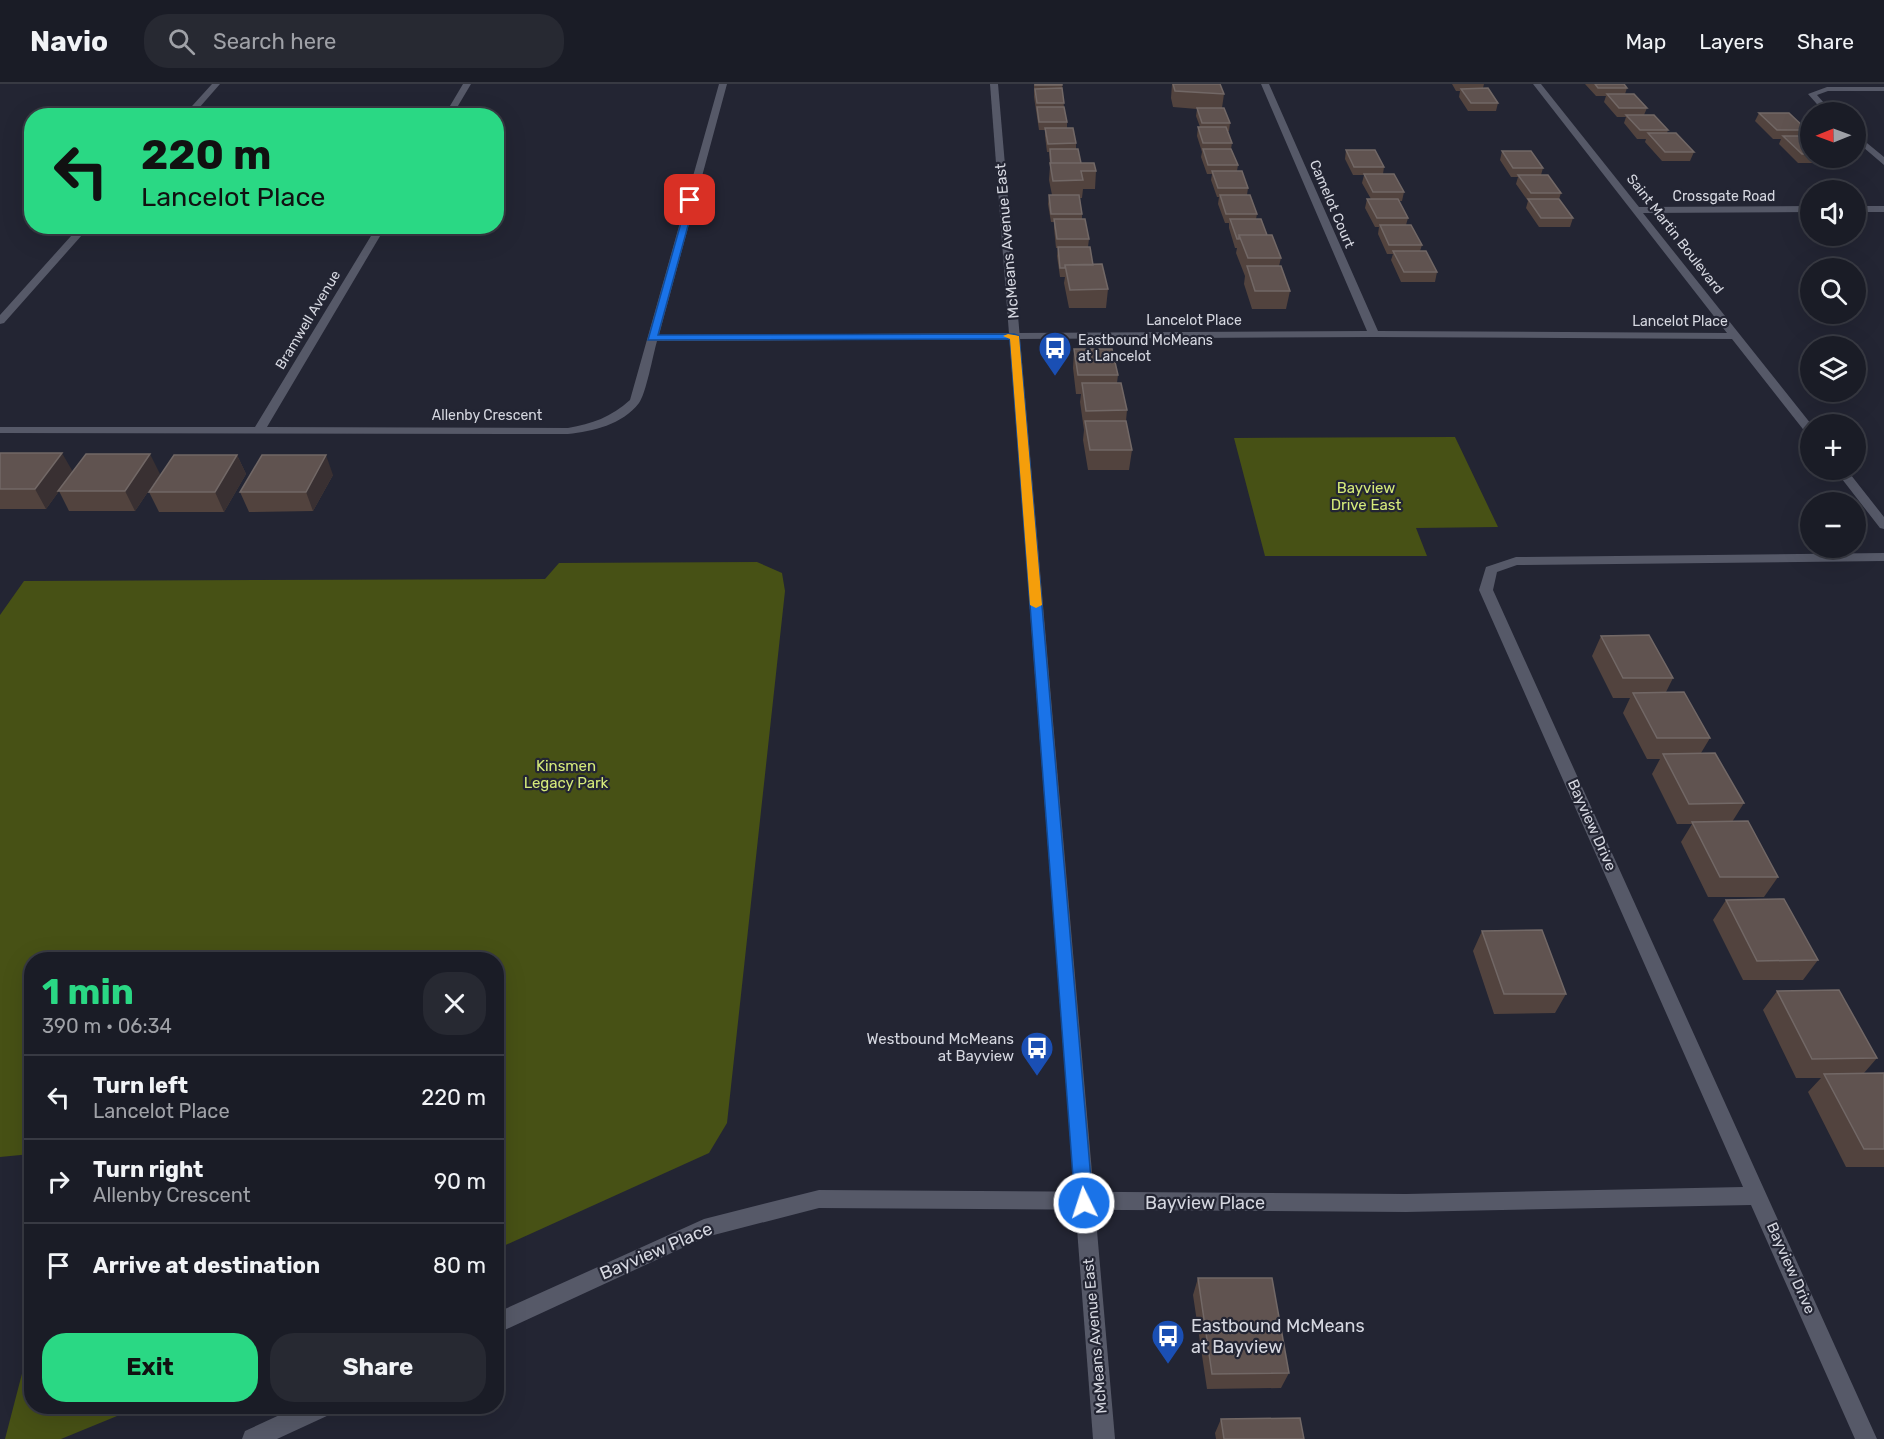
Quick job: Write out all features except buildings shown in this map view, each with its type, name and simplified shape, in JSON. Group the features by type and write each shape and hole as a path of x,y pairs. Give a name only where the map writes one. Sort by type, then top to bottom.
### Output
{"street":[{"path":"194,108 216,84"},
{"path":"453,108 467,84"},
{"name":"Allenby Crescent","path":"0,430 568,431 596,427 619,417 635,401 723,84"},
{"name":"McMeans Avenue East","path":"994,84 1104,1439"},
{"name":"Camelot Court","path":"1265,84 1374,334"},
{"name":"Saint Martin Boulevard","path":"1537,84 1800,418"},
{"path":"1819,102 1812,94 1827,89 1884,89"},
{"path":"1866,146 1884,162"},
{"path":"1866,209 1884,209"},
{"name":"Crossgate Road","path":"1638,210 1800,210"},
{"path":"0,321 79,234"},
{"name":"Bramwell Avenue","path":"260,429 377,234"},
{"name":"Lancelot Place","path":"652,338 1374,334 1736,336"},
{"path":"1849,480 1884,525"},
{"name":"Bayview Drive","path":"1866,1439 1486,590 1491,570 1516,561 1884,557"},
{"name":"Bayview Place","path":"504,1320 704,1228 819,1199 1084,1203 1406,1203 1759,1196"},
{"path":"254,1439 306,1414"}],"green space":[{"name":"Bayview Drive East","path":"1455,437 1498,527 1416,528 1427,556 1265,556 1234,438"},
{"name":"Kinsmen Legacy Park","path":"757,562 782,573 785,591 727,1123 709,1153 504,1246 504,952 24,952 24,1155 0,1157 0,615 24,581 545,579 559,563"},
{"path":"24,1366 24,1414 122,1414 61,1439 5,1439"}],"slow traffic":[{"path":"1008,336 1014,336 1036,605"}],"place":[{"name":"Eastbound McMeans at Lancelot","path":"1055,377"},
{"name":"Westbound McMeans at Bayview","path":"1037,1077"},
{"name":"Eastbound McMeans at Bayview","path":"1168,1365"}],"route":[{"path":"690,200 652,338 1014,336 1084,1203"}]}
